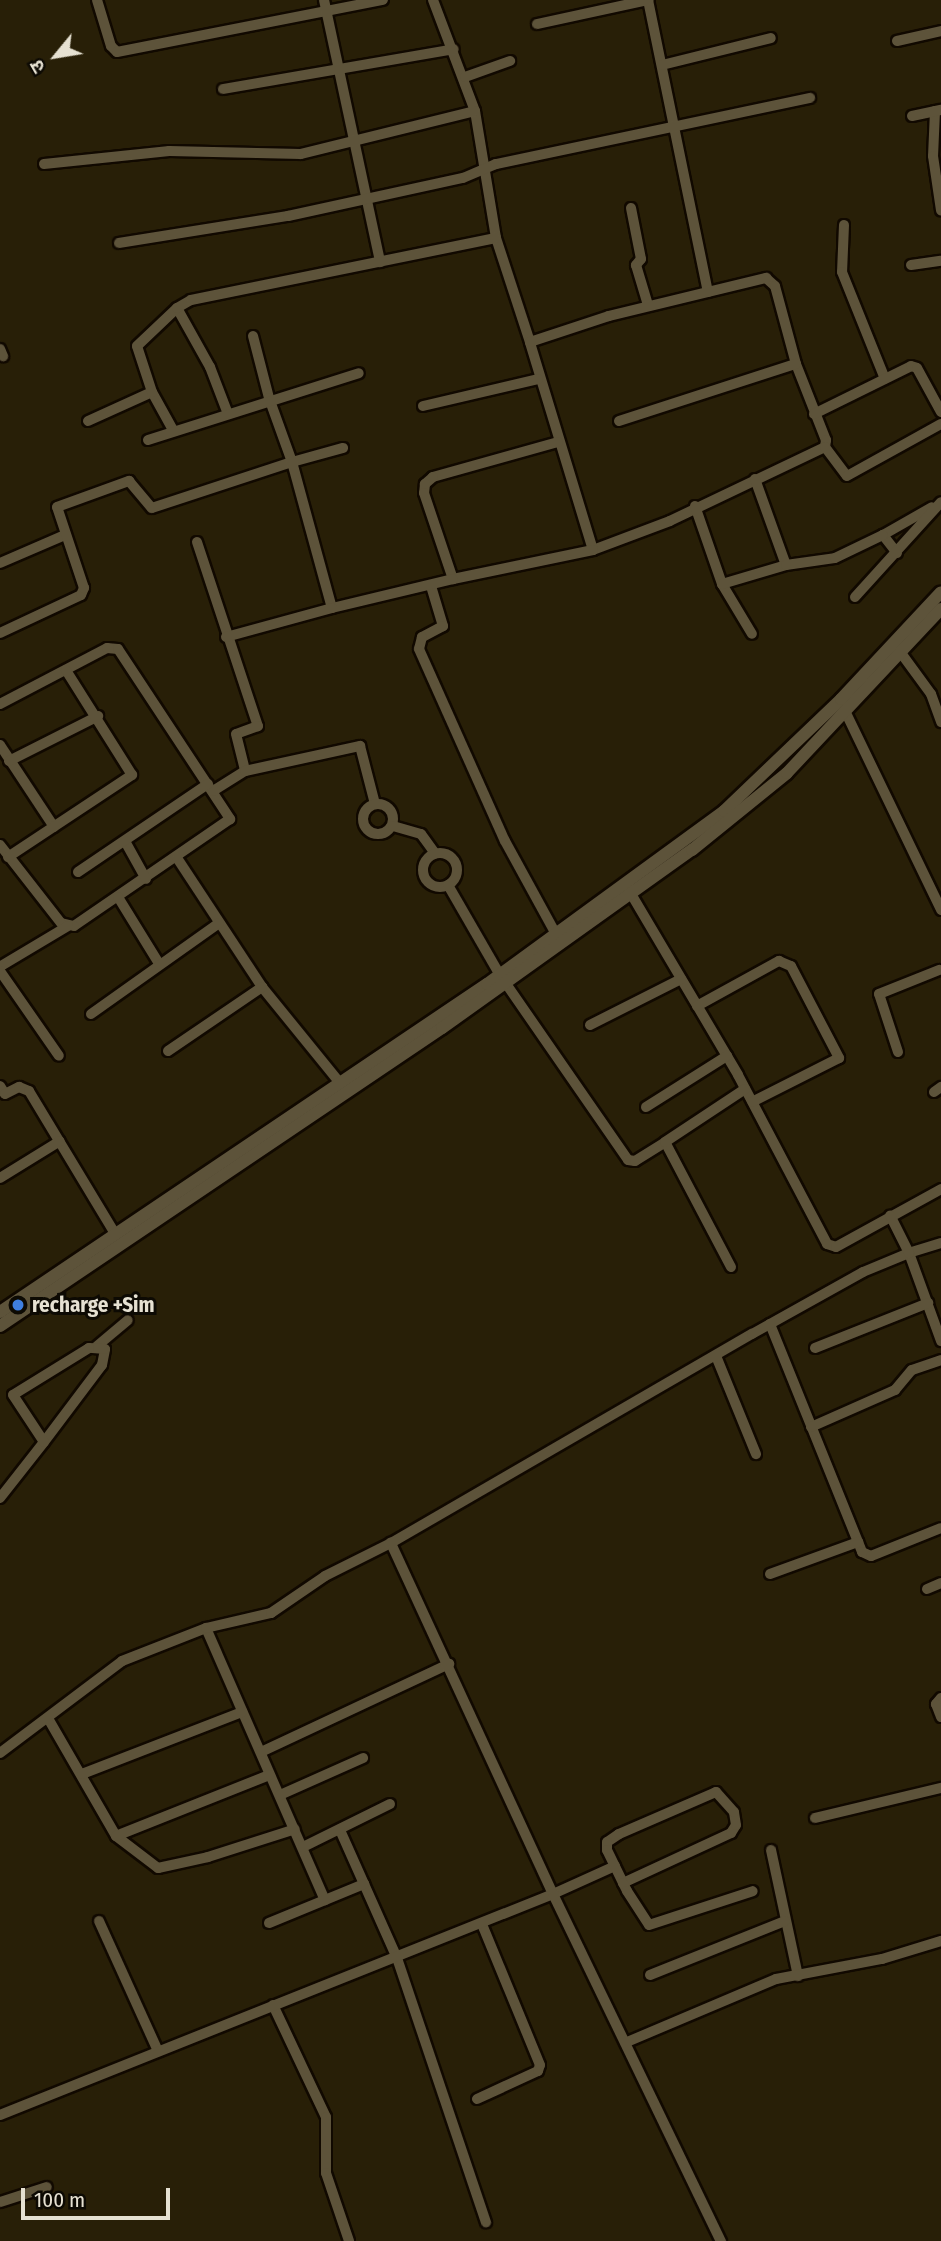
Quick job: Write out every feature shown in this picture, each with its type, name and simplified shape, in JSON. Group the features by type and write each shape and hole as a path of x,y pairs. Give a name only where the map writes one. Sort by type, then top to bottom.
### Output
{"street":[{"path":"97,0 111,46 117,52 325,6 383,0"},
{"path":"433,0 465,78 475,111 496,238 593,550"},
{"path":"537,24 648,0 676,125 708,292"},
{"path":"325,6 380,262"},
{"path":"897,41 941,31"},
{"path":"662,65 771,38"},
{"path":"223,89 454,49"},
{"path":"465,78 510,61"},
{"path":"118,243 288,216 365,200 463,178 483,169 810,97"},
{"path":"912,116 938,110 932,138 941,210"},
{"path":"44,164 169,151 301,154 475,111"},
{"path":"631,208 641,259 636,265 648,305"},
{"path":"844,225 842,272 885,379"},
{"path":"173,430 152,391 137,346 177,308 191,300 496,238"},
{"path":"911,265 941,261"},
{"path":"530,342 648,305 771,280 796,364 826,440 825,447 847,477 941,424"},
{"path":"177,308 210,367 228,414"},
{"path":"253,336 269,398 292,462 332,608"},
{"path":"620,421 796,364"},
{"path":"814,414 914,367 941,412"},
{"path":"148,440 269,398 359,373"},
{"path":"423,406 538,379"},
{"path":"88,421 152,391"},
{"path":"453,579 425,484 433,477 558,442"},
{"path":"226,637 453,579 593,550 670,521 695,506 825,447"},
{"path":"0,633 82,595 84,588 57,507 118,484 133,482 152,508 343,448"},
{"path":"755,479 786,565"},
{"path":"722,584 786,565 835,558 941,502 855,597"},
{"path":"695,506 722,584 752,634"},
{"path":"883,535 897,552"},
{"path":"0,563 65,536"},
{"path":"197,542 257,726 236,734 245,771"},
{"path":"431,586 443,626 422,637 419,649 505,841 556,934"},
{"path":"0,1326 503,979 627,887 724,811 841,699 941,592"},
{"path":"0,1312 340,1083 503,979 556,934 627,887 692,850 787,772 940,612"},
{"path":"0,704 107,648 118,649 229,815 228,824 177,858 118,897 0,967 59,1056"},
{"path":"901,653 931,694 941,722"},
{"path":"8,856 132,775 98,716 66,670"},
{"path":"845,711 941,910"},
{"path":"9,761 98,716"},
{"path":"0,745 54,827"},
{"path":"78,872 210,788 245,771 360,747 375,804"},
{"path":"375,804 391,811 393,826"},
{"path":"375,804 363,816 367,830 381,835 393,826"},
{"path":"393,826 421,834 435,853"},
{"path":"126,843 146,878"},
{"path":"0,845 68,926"},
{"path":"435,853 446,854 457,866 448,885 436,887 424,876 426,860 435,853"},
{"path":"177,858 262,988 340,1083"},
{"path":"448,885 503,979 628,1160 635,1161 745,1089"},
{"path":"627,887 727,1056 831,1248 941,1189"},
{"path":"118,897 158,962"},
{"path":"91,1014 158,962 219,923"},
{"path":"696,1006 779,961 791,966 839,1058 752,1102"},
{"path":"898,1052 878,994 940,971"},
{"path":"590,1025 681,979"},
{"path":"168,1051 262,988"},
{"path":"646,1107 727,1056"},
{"path":"2,1092 19,1087 29,1091 116,1235"},
{"path":"0,1178 60,1141"},
{"path":"665,1142 731,1267"},
{"path":"890,1215 909,1253 941,1340"},
{"path":"0,1753 48,1720 122,1661 206,1629 271,1613 324,1576 391,1543 863,1272 941,1243"},
{"path":"815,1348 928,1303"},
{"path":"44,1442 13,1395 97,1346 128,1320"},
{"path":"771,1324 862,1552 871,1556 941,1528"},
{"path":"1,1494 102,1365 105,1349 97,1346"},
{"path":"716,1356 756,1454"},
{"path":"811,1427 895,1390 912,1370 941,1360"},
{"path":"770,1574 858,1542"},
{"path":"391,1543 553,1894 627,2042 721,2241"},
{"path":"927,1589 941,1583"},
{"path":"206,1629 325,1900"},
{"path":"261,1752 449,1664"},
{"path":"941,1699 936,1704 941,1717"},
{"path":"82,1774 242,1712"},
{"path":"48,1720 116,1836 149,1864 165,1868 295,1829"},
{"path":"280,1795 363,1758"},
{"path":"116,1836 269,1774"},
{"path":"815,1818 941,1788"},
{"path":"623,1883 731,1833 736,1819 730,1804 720,1793 712,1793 619,1834 606,1845 623,1883 646,1924 652,1925 754,1891"},
{"path":"303,1847 390,1804"},
{"path":"340,1830 397,1958 486,2222"},
{"path":"771,1850 799,1976"},
{"path":"0,2115 482,1924 615,1866"},
{"path":"269,1923 364,1884"},
{"path":"99,1921 158,2051"},
{"path":"650,1975 785,1921"},
{"path":"477,2099 538,2071 541,2065 482,1924"},
{"path":"627,2042 770,1981 941,1941"},
{"path":"273,2005 326,2117 326,2174 349,2241"},
{"path":"0,2202 47,2187"}],"place":[{"name":"recharge +Sim","path":"18,1305"}]}
